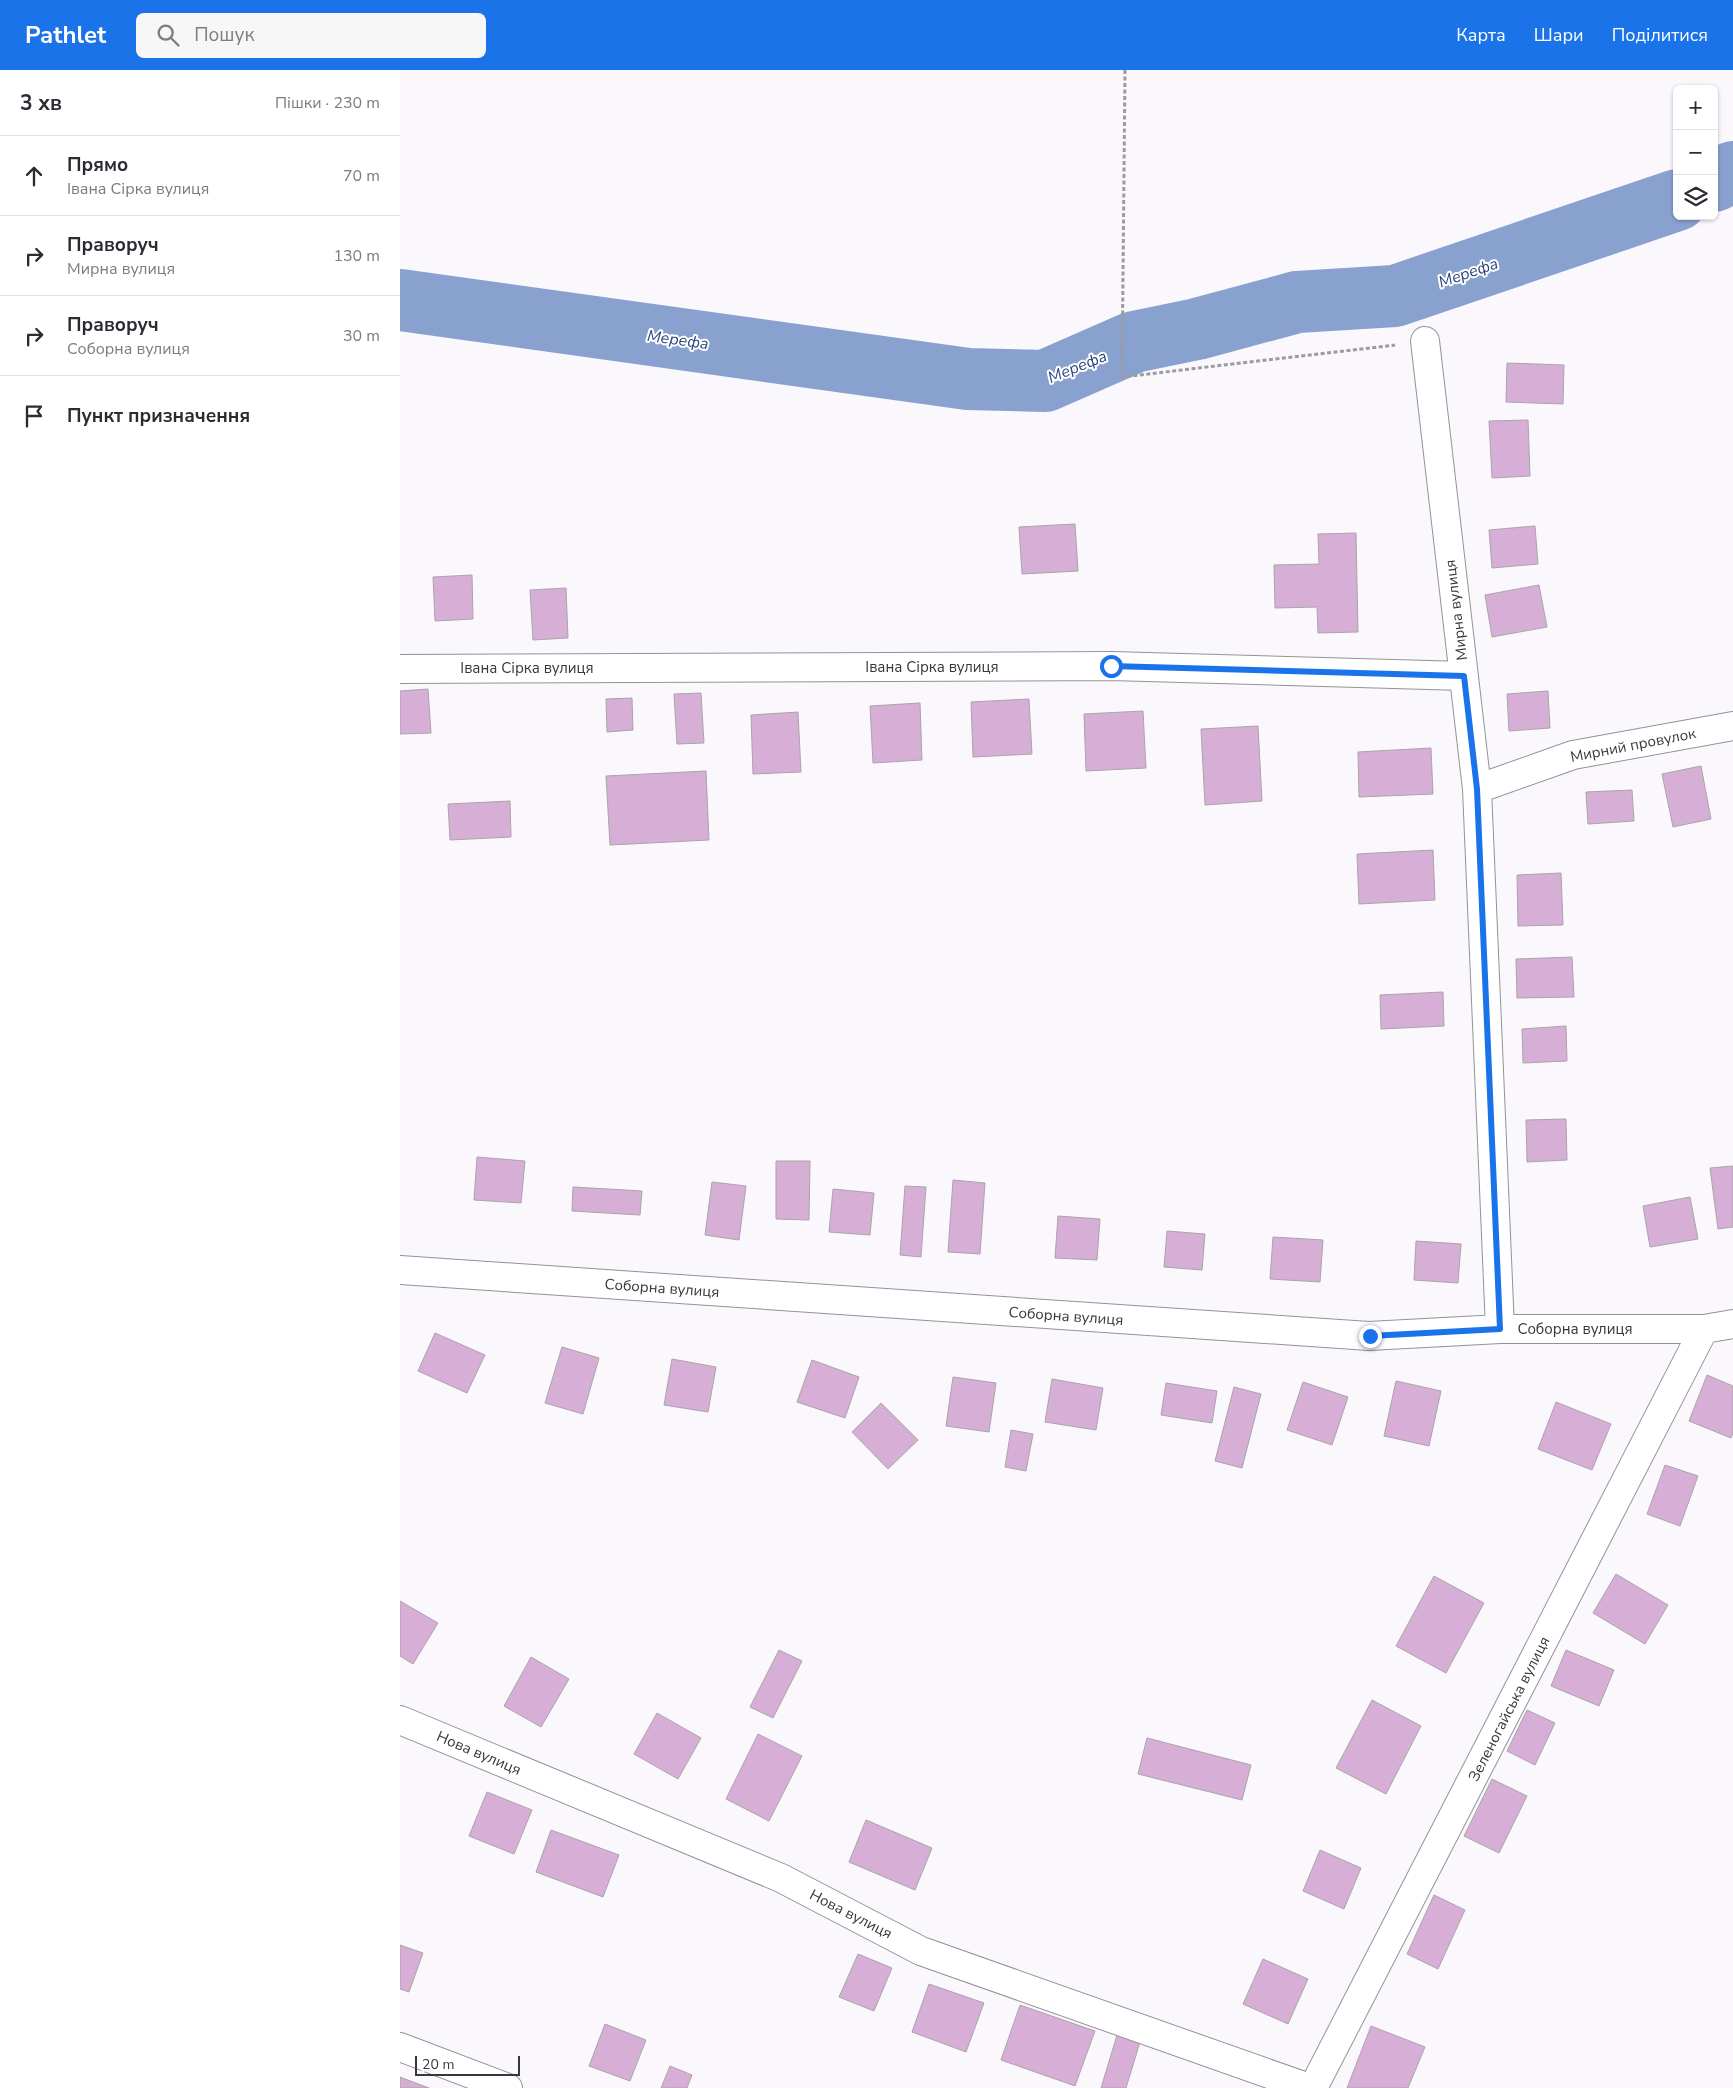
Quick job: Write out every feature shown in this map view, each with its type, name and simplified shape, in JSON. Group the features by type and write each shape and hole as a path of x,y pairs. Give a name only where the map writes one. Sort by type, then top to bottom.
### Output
{"street":[{"name":"Мирна вулиця","path":"1425,341 1477,789 1500,1329"},
{"name":"Івана Сірка вулиця","path":"400,669 1111,666 1464,676"},
{"name":"Мирний провулок","path":"1477,789 1573,755 1733,726"},
{"name":"Соборна вулиця","path":"400,1270 1370,1336 1500,1329 1704,1329 1733,1324"},
{"name":"Зеленогайська вулиця","path":"1313,2088 1704,1329"},
{"name":"Нова вулиця","path":"400,1720 781,1878 921,1951 1309,2088"},
{"path":"400,2047 508,2088"}],"path":[{"path":"1125,70 1122,377 1425,341"}],"building":[{"path":"1507,363 1564,365 1563,404 1506,402"},
{"path":"1528,420 1530,476 1492,478 1489,421"},
{"path":"1075,524 1078,571 1022,574 1019,527"},
{"path":"1535,526 1538,564 1492,568 1489,530"},
{"path":"1356,533 1358,632 1318,633 1317,607 1275,608 1274,565 1319,564 1318,534"},
{"path":"472,575 473,619 435,621 433,577"},
{"path":"1539,585 1547,627 1492,637 1485,595"},
{"path":"566,588 568,638 533,640 530,590"},
{"path":"428,689 431,733 400,734 400,691"},
{"path":"1548,691 1550,728 1509,731 1507,694"},
{"path":"701,693 704,743 677,744 674,694"},
{"path":"632,698 633,730 607,732 606,699"},
{"path":"1029,699 1032,754 973,757 971,702"},
{"path":"920,703 922,760 873,763 870,706"},
{"path":"1143,711 1146,768 1086,771 1084,714"},
{"path":"798,712 801,772 753,774 751,715"},
{"path":"1258,726 1262,801 1205,805 1201,729"},
{"path":"1431,748 1433,794 1359,797 1358,752"},
{"path":"1701,766 1711,819 1673,827 1662,774"},
{"path":"706,771 709,840 610,845 606,776"},
{"path":"1632,790 1634,821 1588,824 1586,792"},
{"path":"510,801 511,837 450,840 448,804"},
{"path":"1433,850 1435,900 1359,904 1357,854"},
{"path":"1561,873 1563,925 1518,926 1517,875"},
{"path":"1572,957 1574,997 1517,998 1516,959"},
{"path":"1443,992 1444,1026 1381,1029 1380,995"},
{"path":"1566,1026 1567,1061 1523,1063 1522,1029"},
{"path":"1566,1119 1567,1160 1527,1162 1526,1120"},
{"path":"477,1157 525,1161 521,1203 474,1200"},
{"path":"776,1161 810,1161 809,1220 776,1219"},
{"path":"1733,1166 1733,1227 1718,1229 1710,1168"},
{"path":"953,1180 985,1183 980,1254 948,1252"},
{"path":"712,1182 746,1186 739,1240 705,1235"},
{"path":"905,1186 926,1187 921,1257 900,1255"},
{"path":"573,1187 642,1191 640,1215 572,1211"},
{"path":"833,1189 874,1193 870,1235 829,1232"},
{"path":"1690,1197 1698,1239 1650,1247 1643,1206"},
{"path":"1058,1216 1100,1219 1097,1260 1055,1258"},
{"path":"1167,1231 1205,1234 1202,1270 1164,1267"},
{"path":"1273,1237 1323,1240 1320,1282 1270,1279"},
{"path":"1416,1241 1461,1244 1458,1283 1414,1280"},
{"path":"435,1333 485,1355 467,1393 418,1371"},
{"path":"562,1347 599,1358 583,1414 545,1403"},
{"path":"672,1359 716,1367 708,1412 664,1405"},
{"path":"812,1360 859,1377 845,1418 797,1402"},
{"path":"1707,1375 1733,1386 1733,1433 1731,1438 1689,1421"},
{"path":"953,1377 996,1383 989,1432 946,1426"},
{"path":"1052,1379 1103,1388 1096,1430 1045,1422"},
{"path":"1396,1381 1441,1391 1429,1446 1384,1436"},
{"path":"1303,1382 1348,1397 1332,1445 1287,1430"},
{"path":"1166,1383 1217,1391 1212,1423 1161,1415"},
{"path":"1234,1387 1261,1394 1242,1468 1215,1461"},
{"path":"1556,1402 1611,1424 1592,1470 1538,1449"},
{"path":"881,1403 918,1440 888,1469 852,1432"},
{"path":"1011,1430 1033,1434 1026,1471 1005,1467"},
{"path":"1665,1465 1698,1476 1680,1526 1647,1514"},
{"path":"1616,1574 1668,1605 1645,1644 1593,1613"},
{"path":"1434,1576 1484,1603 1446,1673 1396,1646"},
{"path":"400,1601 438,1623 413,1664 400,1656"},
{"path":"779,1650 802,1661 773,1718 750,1707"},
{"path":"1566,1650 1614,1670 1599,1706 1551,1686"},
{"path":"531,1657 569,1679 541,1727 504,1706"},
{"path":"1372,1700 1421,1726 1386,1794 1336,1768"},
{"path":"1527,1710 1555,1723 1535,1765 1507,1751"},
{"path":"657,1713 701,1738 678,1779 634,1754"},
{"path":"758,1734 802,1756 769,1821 726,1799"},
{"path":"1147,1738 1251,1765 1242,1800 1138,1774"},
{"path":"1492,1779 1527,1796 1499,1853 1464,1836"},
{"path":"487,1792 532,1810 514,1854 469,1836"},
{"path":"866,1820 932,1848 915,1890 849,1862"},
{"path":"551,1830 619,1855 603,1897 536,1872"},
{"path":"1320,1850 1361,1868 1344,1909 1303,1891"},
{"path":"1434,1895 1465,1910 1438,1969 1407,1954"},
{"path":"400,1945 423,1953 409,1992 400,1989"},
{"path":"858,1954 892,1968 874,2011 839,1997"},
{"path":"1263,1959 1308,1979 1288,2024 1243,2004"},
{"path":"929,1984 984,2003 966,2052 912,2032"},
{"path":"1020,2005 1095,2031 1075,2086 1001,2060"},
{"path":"605,2024 646,2040 630,2081 589,2066"},
{"path":"1371,2026 1425,2047 1408,2088 1347,2088"},
{"path":"1117,2035 1140,2042 1126,2088 1101,2088"},
{"path":"670,2066 692,2075 687,2088 661,2088"},
{"path":"400,2077 429,2088 400,2088"}],"waterway":[{"name":"Мерефа","path":"1718,179 1733,172"},
{"name":"Мерефа","path":"400,300 968,379 1045,381 1134,342 1197,329 1297,302 1395,296 1673,201"}],"route":[{"path":"1111,666 1464,676 1477,789 1500,1329 1370,1336"}]}
